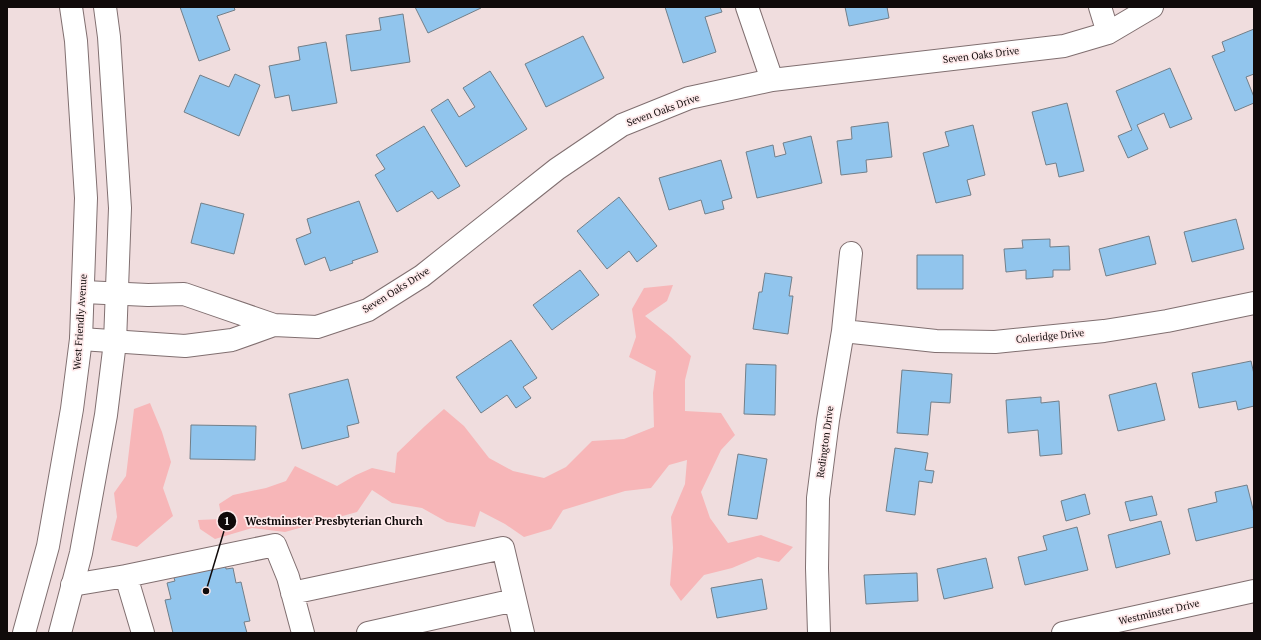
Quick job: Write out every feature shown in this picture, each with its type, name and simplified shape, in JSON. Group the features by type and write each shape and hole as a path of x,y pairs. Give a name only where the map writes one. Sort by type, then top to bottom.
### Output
{"street":[{"name":"West Friendly Avenue","path":"24,633 48,546 72,409 81,339 84,292 86,198 76,41 71,7"},
{"path":"60,633 81,554 106,415 115,342 118,294 120,208 110,38 105,7"},
{"path":"747,7 772,80"},
{"path":"1100,7 1108,32"},
{"name":"Seven Oaks Drive","path":"84,292 148,295 184,294 274,325 316,327 368,310 422,276 557,169 622,124 689,98 772,80 1064,46 1108,32 1152,7"},
{"name":"Redington Drive","path":"819,633 817,568 818,498 828,420 843,331 851,253"},
{"name":"Coleridge Drive","path":"843,331 936,341 995,342 1104,331 1167,321 1254,303"},
{"name":"Seven Oaks Drive","path":"81,339 184,346 232,340 274,325"},
{"path":"72,585 126,576 275,545 304,633"},
{"path":"292,593 503,548 523,633"},
{"path":"126,576 143,633"},
{"name":"Westminster Drive","path":"1063,633 1254,591"},
{"path":"368,633 515,600"}],"shaded area":[{"path":"673,285 667,301 645,316 671,337 691,356 685,380 685,411 721,413 735,435 721,450 701,492 710,518 728,543 761,535 793,547 779,562 758,557 732,568 704,575 681,601 670,585 673,548 671,517 685,484 687,460 669,465 651,488 625,491 563,510 551,529 524,537 505,524 480,511 475,527 447,522 422,508 392,503 372,490 357,512 285,532 252,528 215,539 200,529 198,520 222,519 219,504 233,495 266,488 286,481 295,466 337,486 372,468 395,473 397,453 444,409 464,426 489,458 513,471 544,478 566,467 592,441 624,439 654,427 653,393 656,371 629,357 636,337 632,309 644,288"},
{"path":"150,403 162,432 171,462 163,488 173,516 137,547 111,540 117,517 114,493 126,476 134,409"}],"building":[{"path":"180,7 234,7 235,10 217,16 230,50 199,61"},
{"path":"415,7 480,7 481,8 428,33"},
{"path":"665,7 720,7 722,12 705,17 716,52 683,63"},
{"path":"845,7 887,7 889,18 849,26"},
{"path":"403,14 410,62 351,71 346,35 381,30 379,18"},
{"path":"1254,29 1254,74 1246,77 1254,97 1254,103 1235,111 1212,56 1225,51 1222,42"},
{"path":"583,36 604,78 546,107 525,64"},
{"path":"326,42 337,103 292,111 289,95 275,98 269,66 300,60 298,47"},
{"path":"1170,68 1192,119 1170,128 1164,113 1137,125 1148,149 1128,158 1118,136 1132,130 1116,91"},
{"path":"490,71 527,129 466,167 431,110 448,99 459,117 475,107 463,88"},
{"path":"235,74 260,85 239,136 184,112 200,75 229,87"},
{"path":"1067,103 1084,171 1059,177 1056,163 1046,165 1032,112"},
{"path":"888,122 892,157 866,160 867,172 841,175 837,141 852,139 851,127"},
{"path":"973,125 985,175 967,180 971,195 936,203 923,153 949,146 945,132"},
{"path":"424,126 460,186 438,199 432,191 397,212 375,175 385,169 376,155"},
{"path":"811,136 822,183 757,198 746,152 773,145 775,157 786,154 783,143"},
{"path":"721,160 732,198 722,201 724,209 705,214 701,200 669,210 659,178"},
{"path":"619,197 657,246 637,262 629,251 607,269 577,231"},
{"path":"359,201 378,252 352,261 353,263 330,271 325,257 305,265 296,239 311,233 307,219"},
{"path":"201,203 244,214 234,254 191,243"},
{"path":"1236,219 1244,249 1192,262 1184,232"},
{"path":"1149,236 1156,264 1106,276 1099,249"},
{"path":"1050,239 1050,247 1069,246 1070,270 1053,270 1053,277 1026,279 1026,270 1006,272 1004,249 1023,248 1022,240"},
{"path":"917,255 963,255 963,289 917,289"},
{"path":"580,270 599,295 552,330 533,305"},
{"path":"765,273 792,277 789,296 793,296 788,334 753,329 759,292 762,292"},
{"path":"511,340 537,378 523,387 531,398 516,408 507,395 481,413 456,377"},
{"path":"1251,361 1254,374 1254,406 1238,410 1236,401 1199,408 1192,373"},
{"path":"746,364 776,365 775,415 744,414"},
{"path":"902,370 952,374 950,403 931,402 928,435 897,433"},
{"path":"348,379 359,423 347,426 349,437 302,449 289,394"},
{"path":"1156,383 1165,420 1118,431 1109,395"},
{"path":"1041,397 1041,403 1059,401 1062,454 1040,456 1038,430 1008,433 1006,400"},
{"path":"191,425 256,426 255,460 190,459"},
{"path":"895,448 928,453 925,470 934,471 932,483 919,481 915,515 886,511"},
{"path":"738,454 767,459 757,519 728,515"},
{"path":"1247,485 1254,513 1254,527 1196,541 1188,509 1217,502 1215,492"},
{"path":"1085,494 1090,514 1066,521 1061,501"},
{"path":"1152,496 1157,515 1130,521 1125,502"},
{"path":"1161,521 1170,554 1116,568 1108,535"},
{"path":"1077,527 1088,570 1025,585 1018,557 1047,550 1043,536"},
{"path":"986,558 993,588 944,599 937,569"},
{"path":"225,563 226,569 233,568 236,583 241,582 250,621 244,622 247,633 173,633 165,600 171,599 167,583 175,581 173,575"},
{"path":"917,573 918,601 866,604 864,575"},
{"path":"762,579 767,609 717,618 711,588"}],"place":[{"name":"Westminster Presbyterian Church","path":"206,591"}]}
